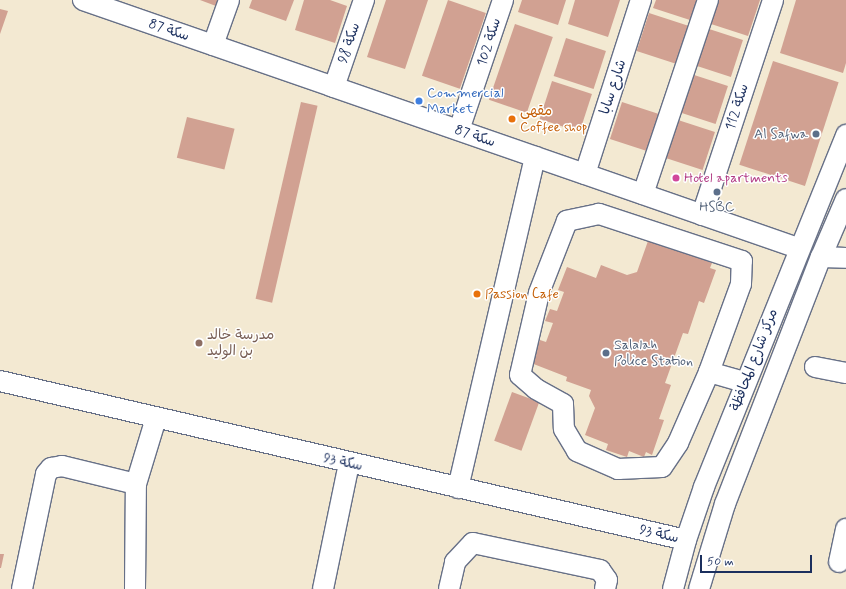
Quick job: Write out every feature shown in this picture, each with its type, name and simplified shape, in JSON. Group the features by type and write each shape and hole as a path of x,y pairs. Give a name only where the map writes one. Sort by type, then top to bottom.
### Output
{"street":[{"name":"سكة 87","path":"83,0 798,248"},
{"path":"213,45 229,0"},
{"name":"سكة 98","path":"334,87 364,0"},
{"name":"سكة 102","path":"460,130 503,0"},
{"name":"شارع سابا","path":"585,174 641,0"},
{"path":"643,194 708,0"},
{"name":"سكة 112","path":"702,215 773,0"},
{"name":"مركز شارع المحافظة","path":"672,589 686,540 745,382 798,248 846,135"},
{"path":"458,488 535,157"},
{"name":"مركز شارع المحافظة","path":"699,589 725,504 821,257 846,199"},
{"path":"599,214 742,261 741,284 709,372 678,443 662,467 618,470 577,451 564,429 562,404 536,389 520,375 539,293 567,222 599,214"},
{"path":"821,257 846,258"},
{"path":"815,368 846,373"},
{"path":"709,372 745,382"},
{"name":"سكة 93","path":"0,381 686,540"},
{"path":"135,589 136,484 156,418"},
{"path":"323,589 349,463"},
{"path":"22,589 46,474 51,468 62,466 136,484"},
{"path":"839,562 846,529"},
{"path":"449,589 455,562 473,543 600,570 607,580 605,589"}],"building":[{"path":"200,0 218,0 216,6"},
{"path":"252,0 294,0 286,21 249,8"},
{"path":"304,0 330,0 347,6 335,43 295,30"},
{"path":"386,0 428,0 405,69 367,57"},
{"path":"448,0 486,13 460,89 422,76"},
{"path":"522,0 566,0 558,25 518,12"},
{"path":"575,0 620,0 608,37 568,24"},
{"path":"656,0 700,0 693,21 653,8"},
{"path":"715,0 760,0 748,36 708,23"},
{"path":"796,0 846,0 846,63 843,73 780,53"},
{"path":"0,9 8,11 0,34"},
{"path":"649,13 689,26 677,64 637,51"},
{"path":"515,24 553,37 527,113 489,100"},
{"path":"703,27 743,40 731,77 691,64"},
{"path":"566,38 606,51 594,89 554,76"},
{"path":"773,61 839,82 805,186 739,165"},
{"path":"688,73 728,86 716,124 676,111"},
{"path":"552,81 592,94 580,132 540,119"},
{"path":"301,102 318,106 272,303 256,299"},
{"path":"622,102 662,115 650,152 610,139"},
{"path":"187,117 235,129 224,170 177,158"},
{"path":"675,119 715,132 703,170 663,157"},
{"name":"Salalah Police Station","path":"648,241 673,250 676,244 696,251 694,256 712,263 710,268 716,270 704,303 699,301 688,334 683,333 665,383 671,385 659,419 664,420 652,455 646,452 644,457 629,451 627,457 606,450 608,444 585,435 595,408 589,396 591,390 566,381 567,377 531,363 540,340 546,342 553,323 545,321 550,309 557,311 564,292 558,290 567,267 596,278 601,265 627,275 637,272"},
{"path":"512,392 539,402 521,451 494,441"},
{"path":"0,554 4,554 1,568 0,568"}],"place":[{"name":"Commercial Market","path":"419,101"},
{"name":"مقهى Coffee shop","path":"512,119"},
{"name":"Al Safwa","path":"816,134"},
{"name":"Hotel apartments","path":"676,178"},
{"name":"HSBC","path":"717,192"},
{"name":"Passion Cafe","path":"477,294"},
{"name":"مدرسة خالد بن الوليد","path":"199,343"},
{"name":"Salalah Police Station","path":"606,353"}]}
